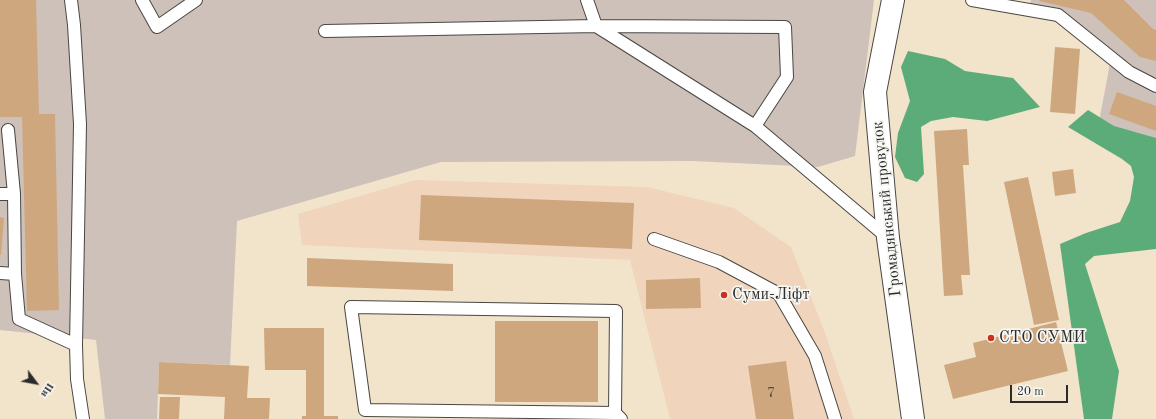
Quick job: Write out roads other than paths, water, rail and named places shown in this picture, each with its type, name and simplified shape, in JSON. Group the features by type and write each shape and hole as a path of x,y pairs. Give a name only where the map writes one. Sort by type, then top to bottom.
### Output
{"street":[{"name":"Громадянський провулок","path":"893,0 875,92 888,238 913,419"}],"lane":[{"path":"71,0 80,124 76,345 77,379 83,419"},
{"path":"142,0 158,27 196,0"},
{"path":"587,0 596,26 755,126 888,238"},
{"path":"972,0 1058,15 1129,72 1156,86"},
{"path":"325,31 596,26 785,27 787,76 755,126"},
{"path":"8,130 14,194 15,274 19,319 76,345"},
{"path":"0,194 14,194"},
{"path":"654,239 719,262 780,294 815,356 835,419"},
{"path":"0,273 15,274"},
{"path":"351,307 616,311 618,416 365,410 351,307"}],"place":[{"name":"Суми-Ліфт","path":"724,295"},
{"name":"СТО СУМИ","path":"991,338"}]}
